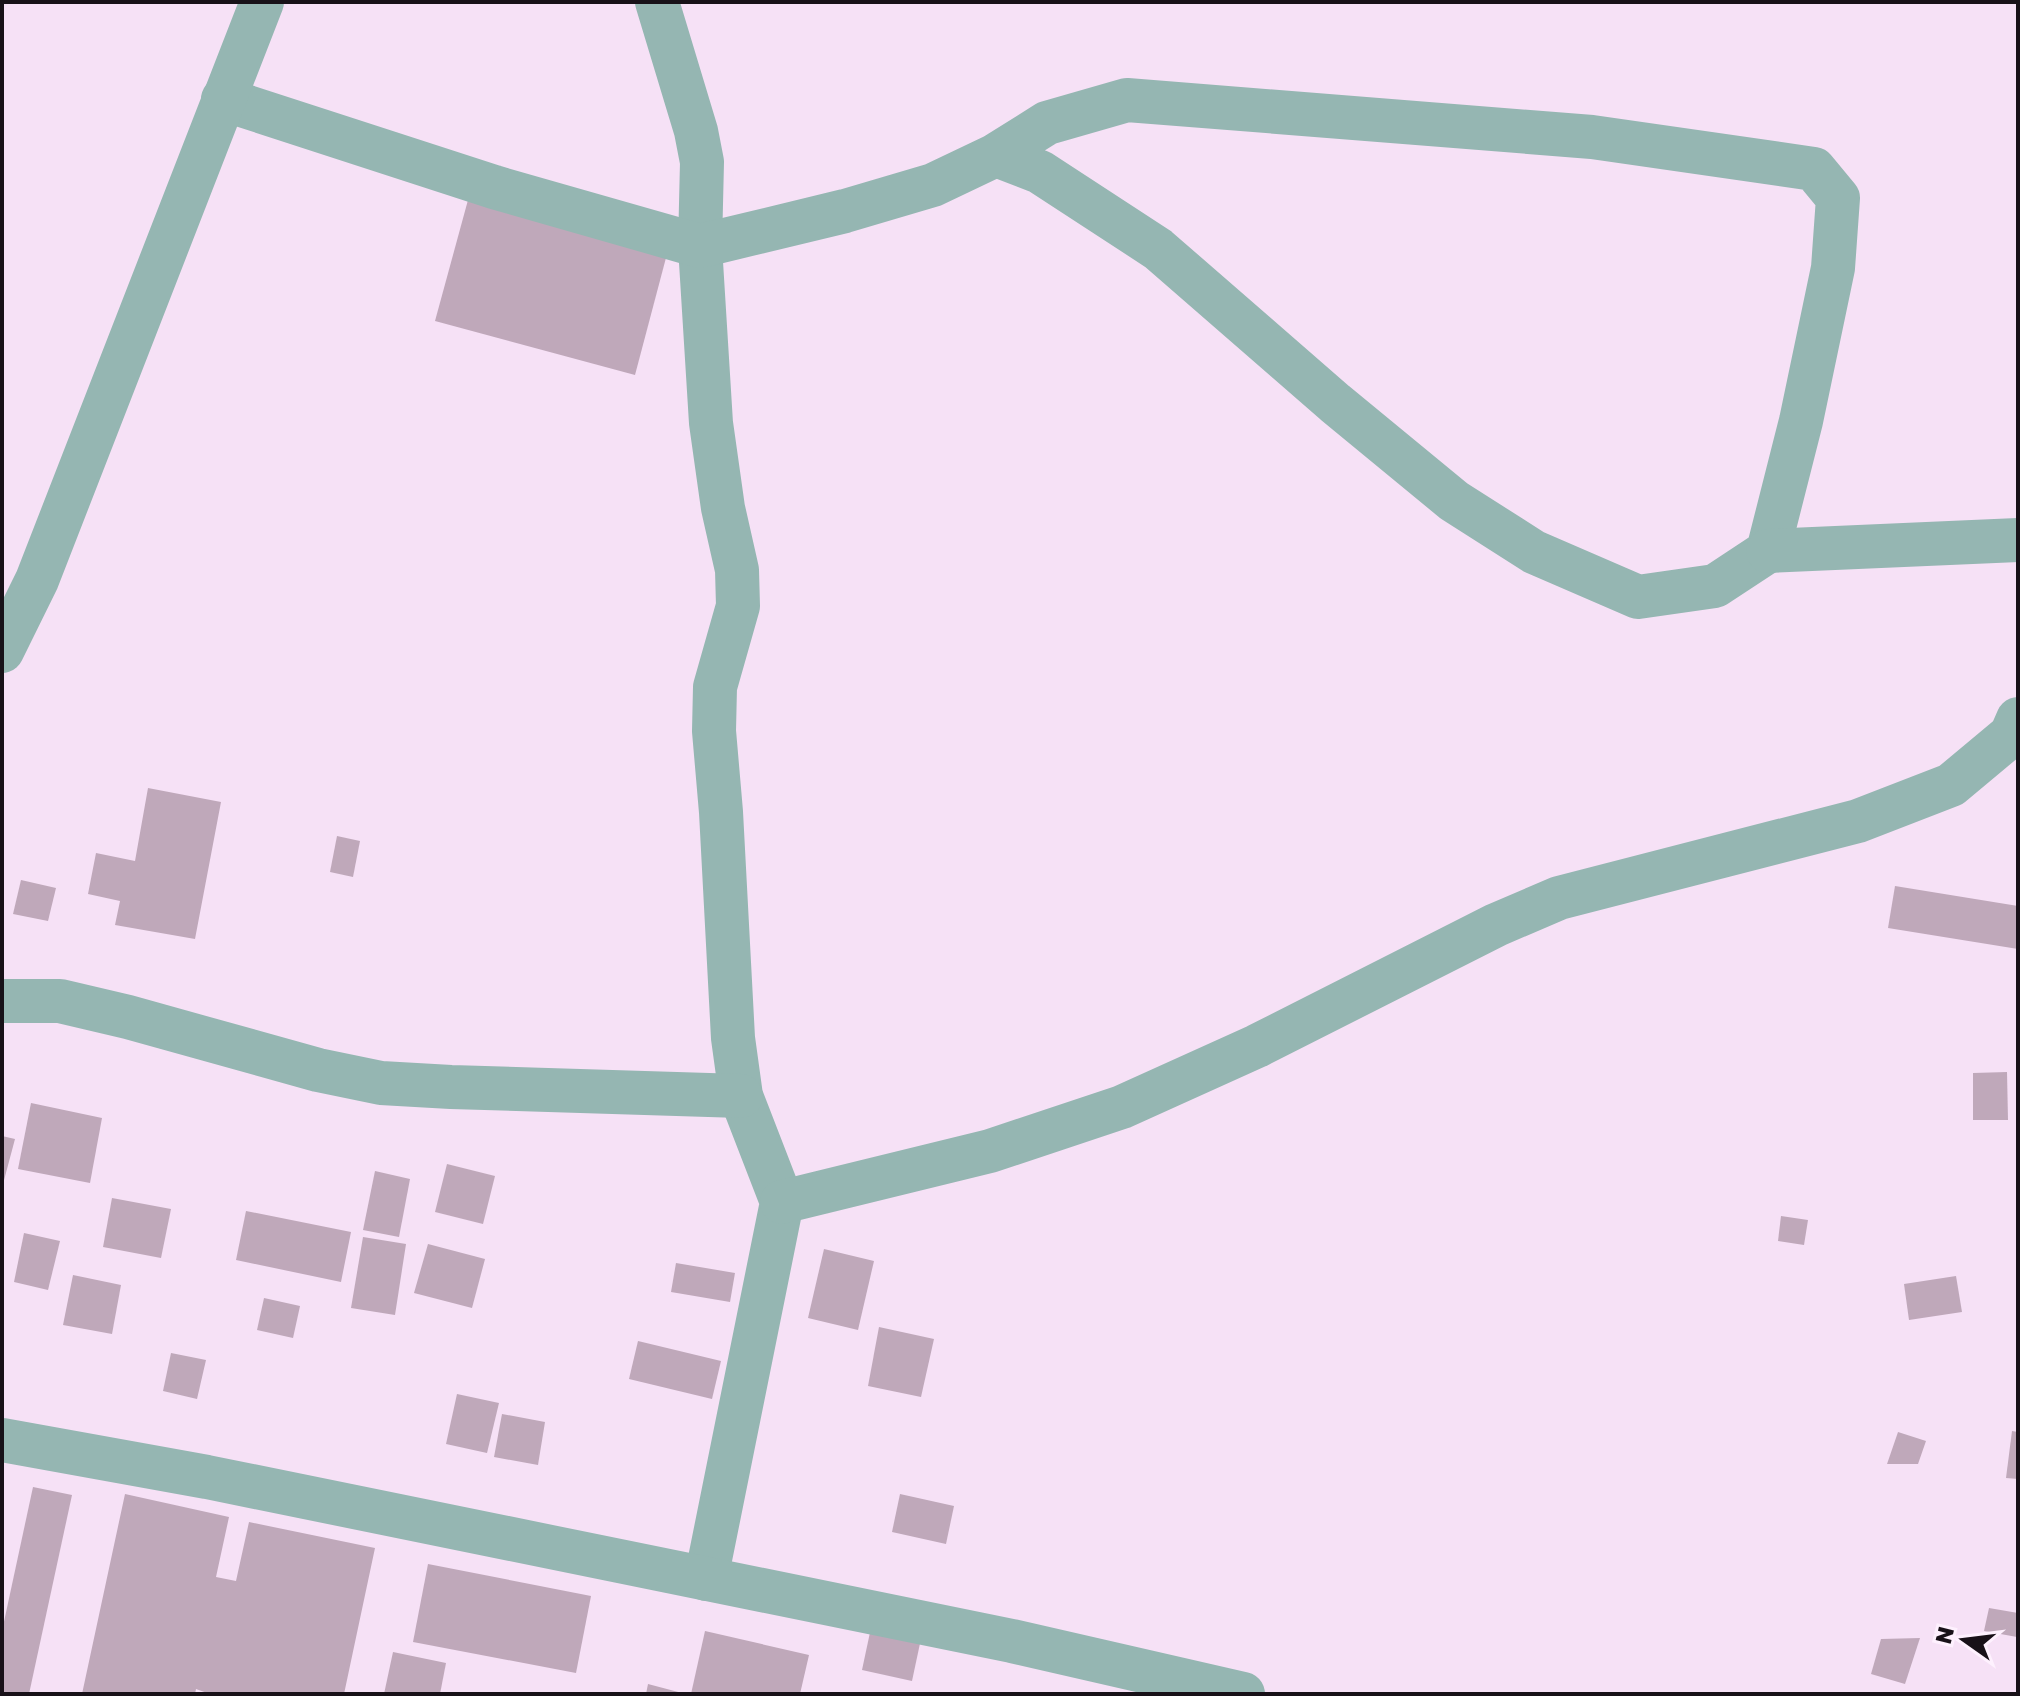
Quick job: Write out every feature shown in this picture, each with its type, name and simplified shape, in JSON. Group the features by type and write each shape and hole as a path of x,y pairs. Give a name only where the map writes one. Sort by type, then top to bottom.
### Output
{"street":[{"path":"2,651 37,580 262,2"},
{"path":"657,2 696,131 702,162 700,246 711,423 723,508 737,570 738,606 715,687 714,731 733,1038 741,1096 782,1202 706,1579"},
{"path":"223,99 494,187 700,246 845,211 933,185 996,155 1047,123 1127,100 1592,137 1814,169 1838,198 1833,268 1801,421 1768,551"},
{"path":"996,155 1040,172 1158,249 1335,403 1454,501 1534,552 1638,597 1715,586 1768,551 2018,540"},
{"path":"782,1202 990,1151 1122,1107 1257,1046 1496,925 1559,898 1858,821 1925,796 1951,785 2011,735 2018,719"},
{"path":"2,1001 60,1001 318,1070 381,1083 741,1096"},
{"path":"2,1440 207,1477 1012,1641 1243,1694"}],"building":[{"path":"468,200 667,254 635,375 435,321"},
{"path":"148,788 221,802 195,939 115,925 120,901 88,894 96,853 135,861"},
{"path":"337,836 360,841 353,877 330,872"},
{"path":"21,880 56,888 48,921 13,914"},
{"path":"1895,886 2018,906 2018,949 1888,928"},
{"path":"2007,1072 2008,1120 1973,1120 1973,1073"},
{"path":"31,1103 102,1118 90,1183 18,1169"},
{"path":"2,1136 15,1139 3,1184 2,1184"},
{"path":"447,1164 495,1176 483,1224 435,1212"},
{"path":"375,1171 410,1179 399,1237 363,1230"},
{"path":"112,1198 171,1209 161,1258 103,1247"},
{"path":"246,1211 351,1232 341,1282 236,1260"},
{"path":"1781,1216 1808,1220 1804,1245 1778,1241"},
{"path":"24,1233 60,1241 48,1290 14,1282"},
{"path":"363,1237 406,1244 395,1315 351,1308"},
{"path":"428,1244 485,1259 472,1308 414,1293"},
{"path":"824,1249 874,1261 858,1330 808,1318"},
{"path":"676,1263 735,1273 730,1302 671,1292"},
{"path":"73,1275 121,1285 112,1334 63,1325"},
{"path":"1956,1276 1962,1312 1909,1320 1904,1284"},
{"path":"264,1298 300,1306 293,1338 257,1330"},
{"path":"879,1327 934,1339 921,1397 868,1386"},
{"path":"638,1341 721,1361 712,1399 629,1379"},
{"path":"171,1353 206,1360 197,1399 163,1391"},
{"path":"457,1394 499,1403 487,1453 446,1444"},
{"path":"502,1414 545,1422 538,1465 494,1457"},
{"path":"2012,1431 2018,1432 2018,1479 2006,1478"},
{"path":"1898,1432 1926,1441 1918,1464 1887,1464"},
{"path":"33,1487 72,1495 29,1694 2,1694 2,1631"},
{"path":"125,1494 229,1517 216,1577 236,1581 249,1522 375,1548 344,1694 210,1694 196,1689 195,1694 82,1694"},
{"path":"900,1494 954,1506 946,1544 892,1532"},
{"path":"428,1564 591,1596 576,1673 413,1642"},
{"path":"1989,1608 2018,1613 2017,1637 1984,1631"},
{"path":"872,1623 922,1634 912,1681 862,1670"},
{"path":"705,1631 809,1655 800,1694 691,1694"},
{"path":"1920,1638 1905,1684 1871,1674 1881,1639"},
{"path":"393,1652 446,1663 440,1694 384,1694"},
{"path":"648,1684 682,1693 682,1694 646,1694"}]}
